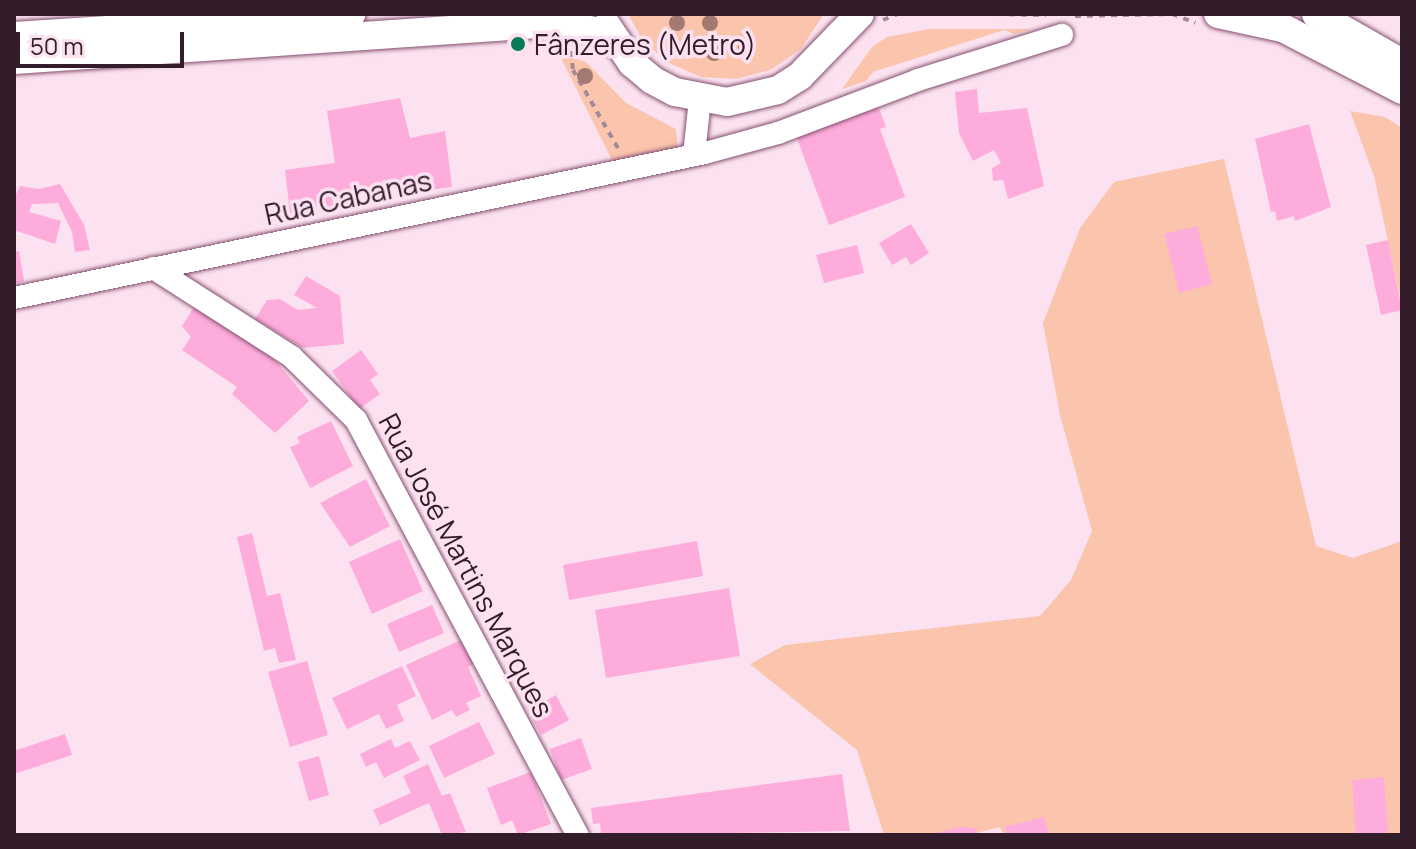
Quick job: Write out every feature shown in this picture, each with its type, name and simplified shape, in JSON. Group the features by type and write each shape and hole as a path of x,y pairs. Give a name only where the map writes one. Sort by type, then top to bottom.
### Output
{"main road":[{"path":"14,36 351,14"},
{"path":"602,14 615,42"},
{"path":"14,60 552,23 595,31 615,42 652,80 700,99 727,102 778,90 820,59 841,26 860,14"},
{"path":"1316,14 1402,63"},
{"path":"1242,16 1283,28 1402,90"}],"street":[{"name":"Rua Cabanas","path":"14,298 694,155 778,133 918,80 1062,35"},
{"path":"694,155 700,99"},
{"name":"Rua José Martins Marques","path":"153,268 292,357 356,420 578,835"}],"path":[{"path":"997,14 1036,15"},
{"path":"571,49 573,70 621,153 619,172"}],"shaded area":[{"path":"628,14 824,14 800,50 770,70 736,79 701,77 669,63 643,41"},
{"path":"929,29 1031,29 1014,34 1004,30 873,72 866,81 842,89 872,47 887,37"},
{"path":"559,54 586,62 626,103 676,129 678,148 615,166"},
{"path":"1350,111 1385,117 1402,128 1402,306 1374,176"},
{"path":"1224,159 1316,546 1353,558 1402,541 1402,835 1005,835 999,827 969,835 884,835 857,750 750,664 785,645 1040,616 1071,580 1092,531 1060,415 1043,323 1080,228 1114,182"}],"building":[{"path":"977,89 979,113 1027,108 1044,186 1008,199 1003,180 993,181 992,168 1001,163 994,150 973,161 959,133 955,92"},
{"path":"400,98 410,138 445,131 452,187 415,192 411,178 345,193 348,205 290,213 285,170 335,163 327,111"},
{"path":"877,103 886,127 880,129 905,197 829,225 795,133"},
{"path":"1309,124 1331,207 1295,221 1294,216 1277,221 1275,211 1271,212 1255,139"},
{"path":"60,184 84,225 90,250 75,252 72,232 58,203 32,204 29,212 61,221 55,244 14,230 14,198 20,186 39,189"},
{"path":"911,224 929,253 911,265 906,257 892,265 879,243"},
{"path":"1197,226 1212,284 1179,293 1164,234"},
{"path":"1388,240 1402,310 1381,315 1366,245"},
{"path":"857,245 864,273 824,283 816,255"},
{"path":"19,251 24,281 14,284 14,252"},
{"path":"306,276 340,296 344,344 303,348 255,319 267,300 280,299 298,310 317,308 294,295"},
{"path":"196,304 269,353 309,401 275,433 232,394 237,387 182,350 191,337 182,326"},
{"path":"361,350 378,374 370,380 380,394 359,409 332,371"},
{"path":"331,421 353,466 310,488 290,447 300,443 297,437"},
{"path":"366,479 390,526 350,547 320,503"},
{"path":"252,533 267,596 280,593 296,660 279,663 275,648 264,651 237,537"},
{"path":"400,539 423,591 372,614 349,562"},
{"path":"697,541 703,576 569,600 563,565"},
{"path":"729,588 740,656 606,678 595,610"},
{"path":"432,605 444,633 399,652 387,624"},
{"path":"463,639 475,663 468,667 481,696 466,703 470,710 456,717 452,710 432,720 406,665"},
{"path":"307,661 328,735 290,747 268,672"},
{"path":"402,666 416,696 397,705 404,721 386,729 379,714 347,729 332,698"},
{"path":"556,695 569,720 541,735 528,711"},
{"path":"479,722 495,754 444,778 429,746"},
{"path":"65,734 72,755 14,774 14,751"},
{"path":"581,738 592,769 561,780 550,749"},
{"path":"391,739 395,748 410,741 420,760 384,778 376,762 366,767 360,754"},
{"path":"319,756 329,795 309,801 298,762"},
{"path":"428,764 442,796 450,793 466,832 442,835 429,803 380,825 373,810 411,793 403,776"},
{"path":"531,772 551,824 518,835 512,820 501,825 487,788"},
{"path":"842,774 850,831 601,835 600,823 593,824 591,808"},
{"path":"1384,777 1388,835 1356,835 1352,780"},
{"path":"1044,817 1049,835 1007,835 1005,827"},
{"path":"959,827 975,828 977,835 929,835"}],"place":[{"name":"Fânzeres (Metro)","path":"518,44"}]}
